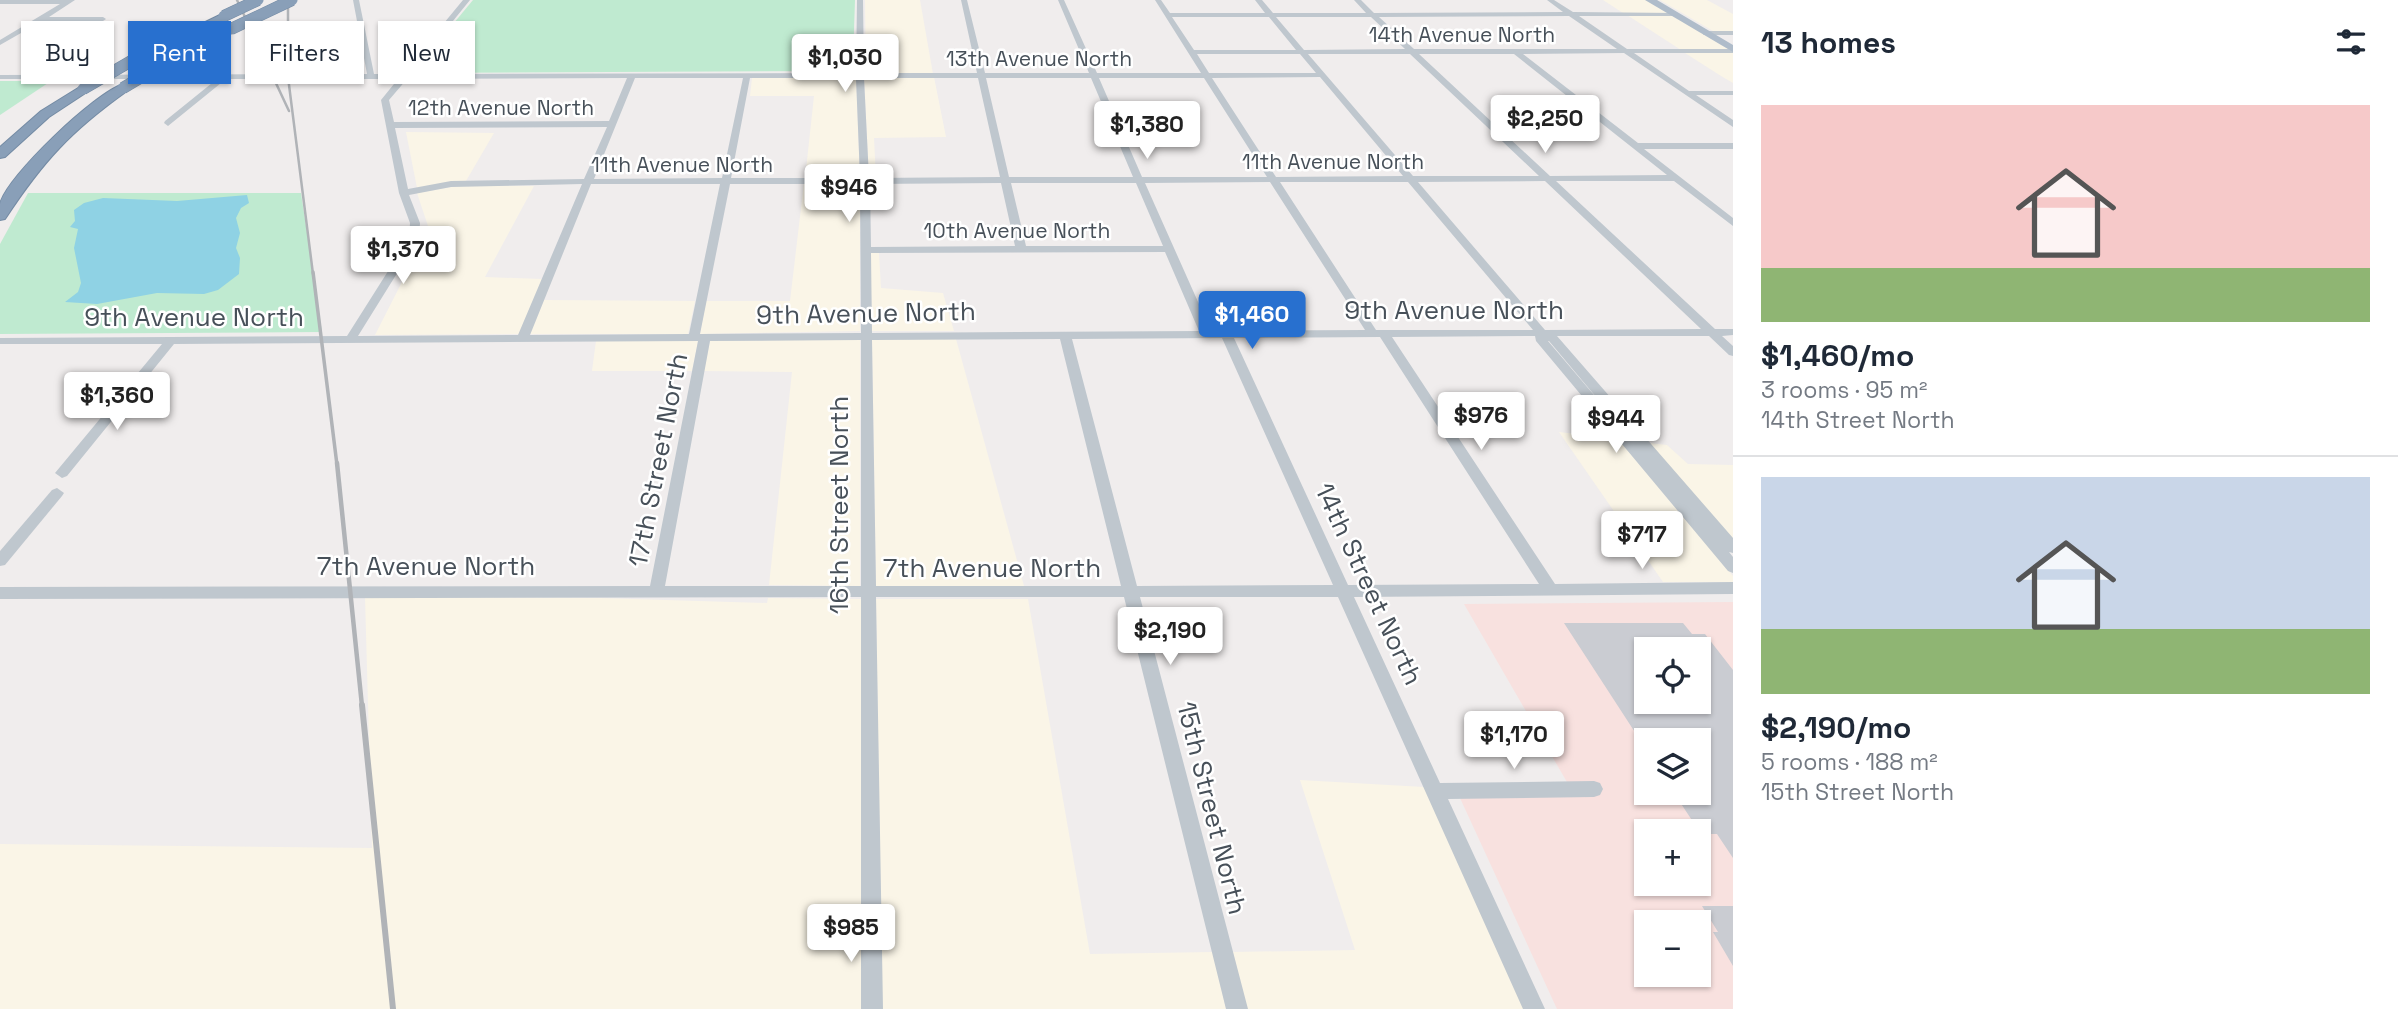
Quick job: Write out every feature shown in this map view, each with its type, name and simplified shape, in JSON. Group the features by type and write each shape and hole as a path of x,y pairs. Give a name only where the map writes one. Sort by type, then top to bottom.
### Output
{"highway":[{"path":"0,154 45,114 83,89 133,60 258,0"},
{"path":"0,216 12,193 40,157 87,114 123,88 170,60 292,0"}],"main road":[{"path":"1650,0 1733,50"}],"street":[{"path":"356,0 371,77"},
{"path":"449,21 467,0"},
{"name":"16th Street North","path":"860,0 872,1009"},
{"path":"964,0 1021,249"},
{"path":"1061,0 1206,334"},
{"path":"1158,0 1273,179 1551,590"},
{"path":"1258,0 1542,333 1553,339 1733,548"},
{"path":"1357,0 1733,352"},
{"path":"1550,0 1733,124"},
{"path":"0,2 71,1"},
{"path":"0,43 5,37 71,1"},
{"path":"1167,15 1674,14"},
{"path":"40,19 103,19"},
{"path":"1706,33 1733,33"},
{"name":"14th Avenue North","path":"1191,52 1733,50"},
{"path":"1516,51 1733,223"},
{"path":"814,76 842,70 860,61"},
{"name":"13th Avenue North","path":"475,77 1322,75"},
{"path":"523,337 632,76"},
{"name":"17th Street North","path":"657,591 726,181 747,76"},
{"name":"13th Avenue North","path":"0,78 128,77"},
{"name":"13th Avenue North","path":"231,77 378,77"},
{"path":"168,123 215,84"},
{"path":"351,338 410,246 416,231 404,193 385,100 397,84"},
{"path":"1688,93 1733,93"},
{"name":"12th Avenue North","path":"390,125 612,124"},
{"path":"1636,146 1733,146"},
{"name":"11th Avenue North","path":"404,193 467,183 1675,178"},
{"name":"10th Avenue North","path":"865,250 1169,249"},
{"name":"9th Avenue North","path":"0,341 1733,332"},
{"path":"1542,333 1540,339 1733,567"},
{"name":"15th Street North","path":"1065,334 1237,1009"},
{"name":"14th Street North","path":"1226,334 1534,1009"},
{"path":"62,473 171,340"},
{"path":"0,561 57,493"},
{"name":"7th Avenue North","path":"0,593 1132,592 1733,588"},
{"path":"1435,791 1594,789"}],"shaded area":[{"path":"865,0 920,0 933,74 866,74"},
{"path":"1603,0 1646,0 1668,13 1623,13"},
{"path":"1660,0 1707,0 1733,14 1733,31 1713,31"},
{"path":"1627,15 1672,15 1730,50 1681,50"},
{"path":"1685,53 1733,53 1733,83 1721,76"},
{"path":"856,77 860,178 805,179 814,96 750,96 752,78"},
{"path":"864,77 934,77 946,137 874,138 876,178 869,178"},
{"path":"406,132 494,133 466,181 417,188"},
{"path":"804,183 860,183 860,331 700,334 706,301 790,301"},
{"path":"463,185 534,186 485,277 542,279 519,334 375,335 429,229 417,193"},
{"path":"870,253 879,253 881,288 943,293 954,331 872,331"},
{"path":"544,300 695,301 688,334 530,334"},
{"path":"860,339 860,586 769,585 792,372 704,371 710,341"},
{"path":"872,339 956,339 1024,586 876,586"},
{"path":"596,341 698,341 692,371 592,371"},
{"path":"1559,432 1618,439 1733,576 1733,582 1663,582"},
{"path":"1649,443 1667,445 1688,464 1733,465 1733,540"},
{"path":"365,597 600,598 767,603 768,598 861,599 861,1009 0,1009 0,844 372,848"},
{"path":"876,599 1028,599 1090,954 1213,952 1226,1009 882,1009"},
{"path":"1733,602 1733,1009 1557,1009 1460,798 1575,796 1464,604"},
{"path":"1300,780 1424,787 1524,1009 1247,1009 1233,952 1355,950"}],"green space":[{"path":"473,0 855,0 853,60 847,66 830,71 475,73 475,21 456,21"},
{"path":"0,81 46,84 0,115"},
{"path":"28,193 301,193 322,332 0,334 0,244"}],"water":[{"path":"247,195 249,203 241,208 236,218 240,233 236,248 240,258 239,274 218,290 204,294 157,293 97,304 65,302 78,292 81,283 74,248 78,229 70,227 75,221 74,210 84,203 103,198 177,201"}],"building":[{"path":"1564,623 1683,623 1692,634 1705,634 1707,637 1634,637 1634,714 1711,714 1711,642 1733,670 1733,858 1717,834 1711,834 1711,819 1691,819 1682,805 1711,805 1711,728 1634,728 1634,731"},
{"path":"1702,906 1733,906 1733,966 1713,932 1718,932 1711,921 1711,910 1704,910"}],"railway":[{"path":"237,0 289,111"},
{"path":"288,0 288,77 313,274"},
{"path":"313,272 337,465"},
{"path":"337,463 362,706"},
{"path":"362,705 393,1009"}]}
